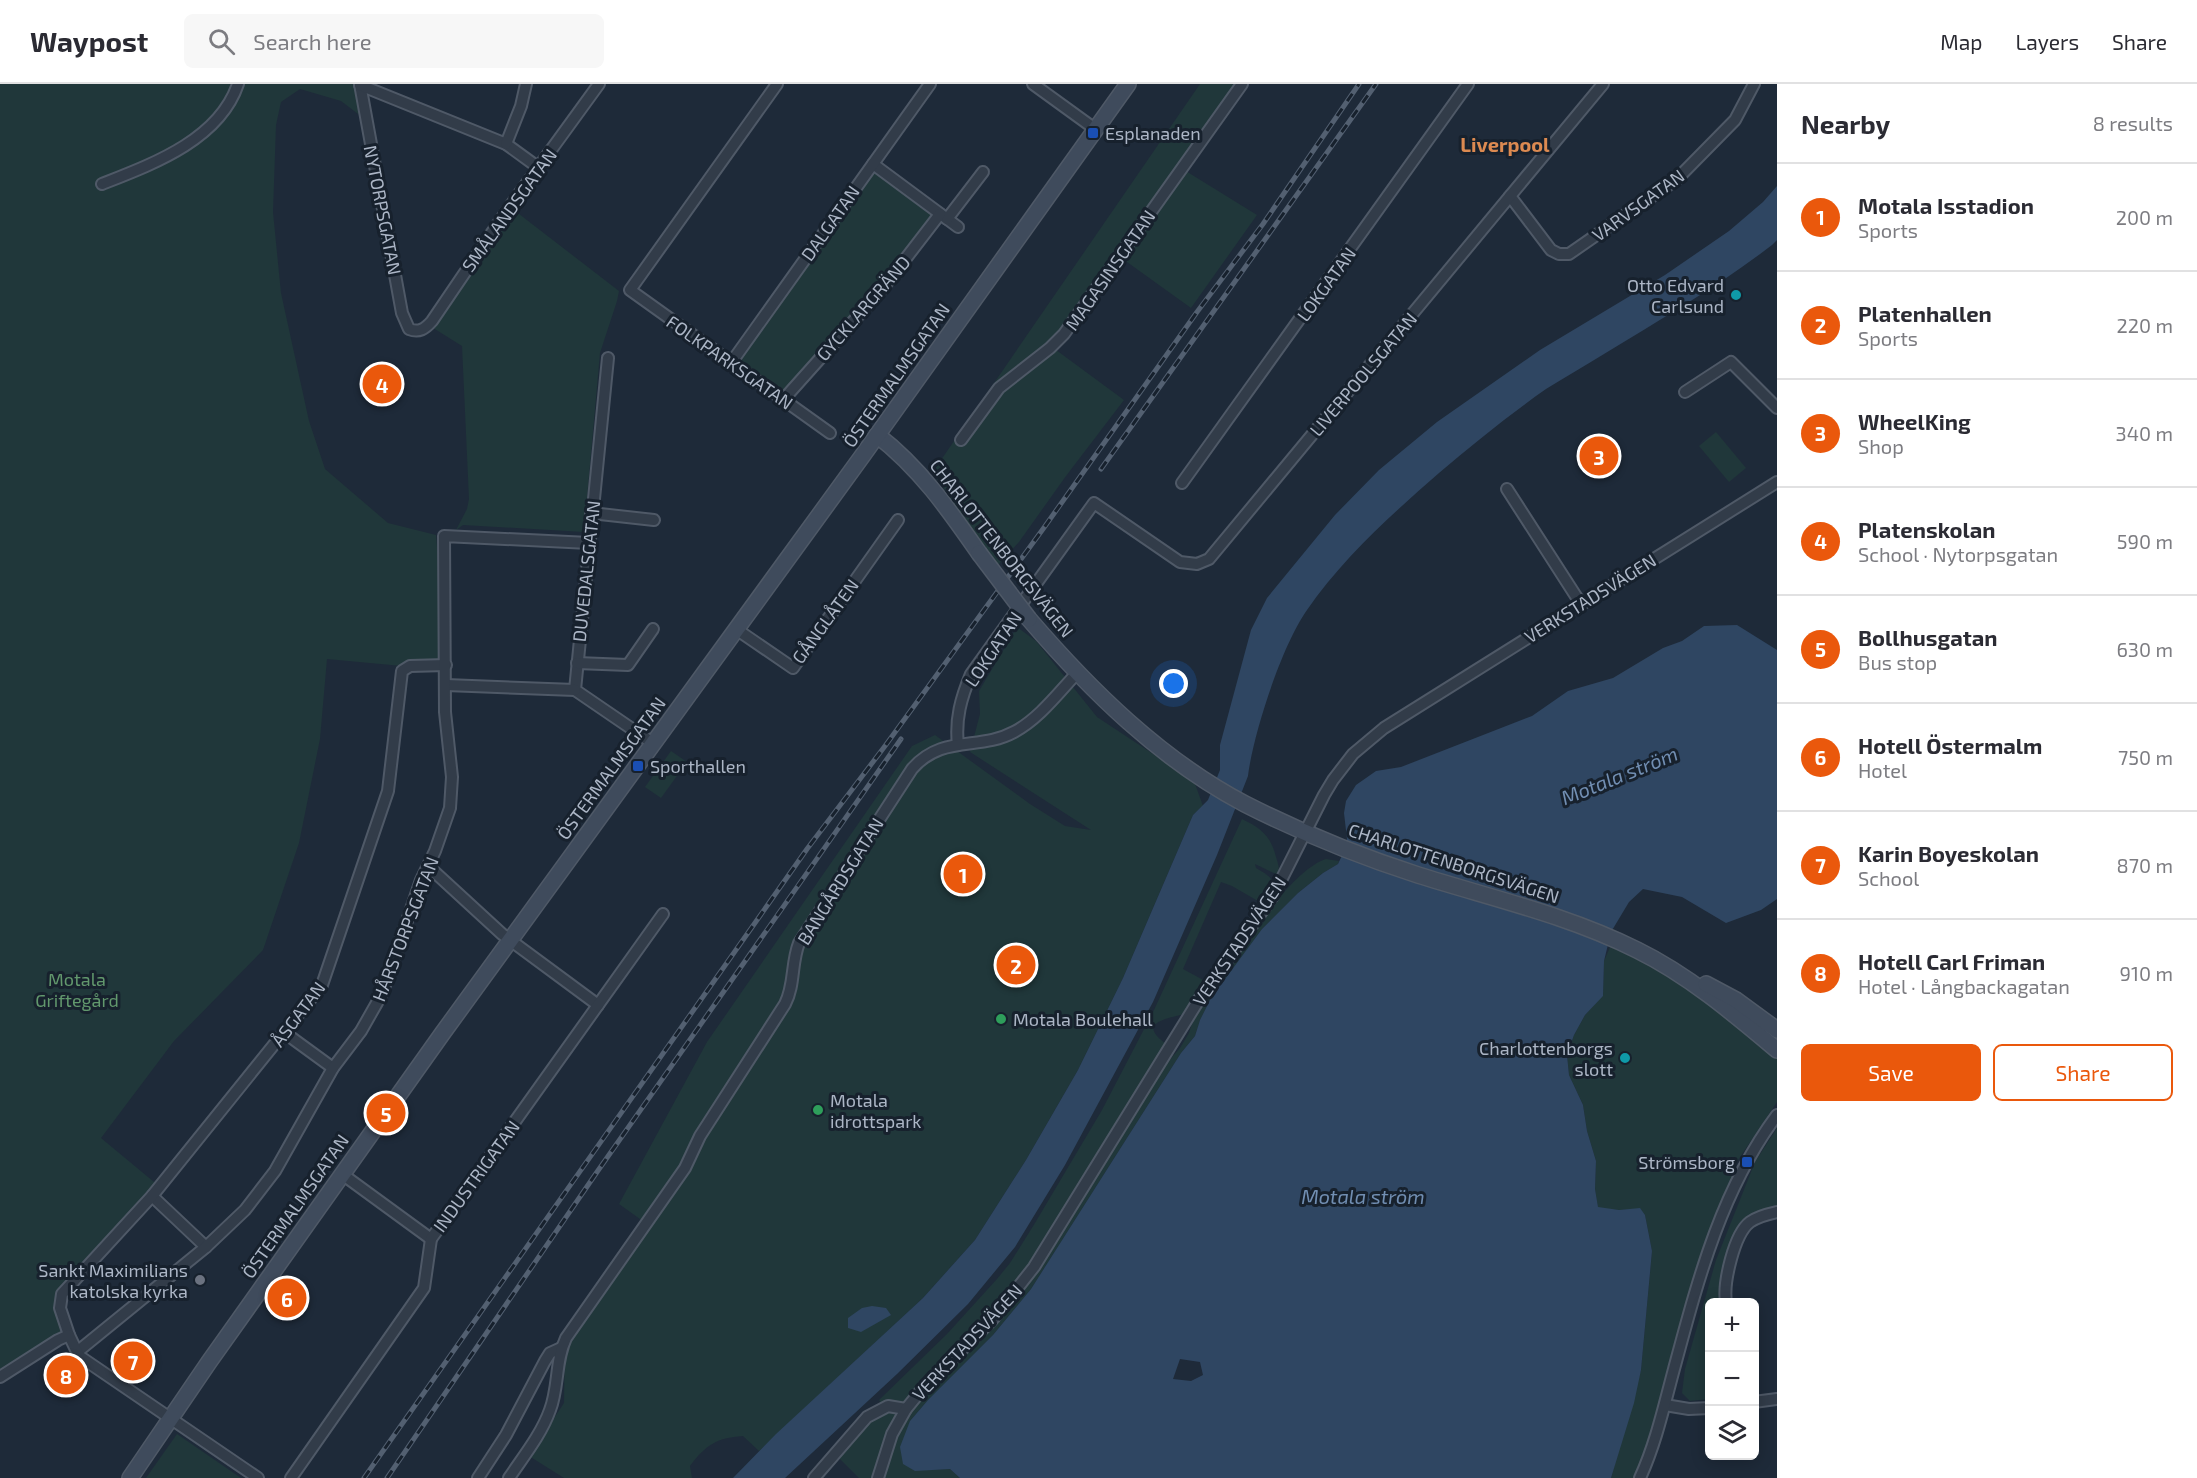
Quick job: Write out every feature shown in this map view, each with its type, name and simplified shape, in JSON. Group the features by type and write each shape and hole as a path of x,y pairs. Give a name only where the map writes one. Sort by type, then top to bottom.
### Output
{"main road":[{"name":"ÖSTERMALMSGATAN","path":"130,1478 342,1174 1128,84"},
{"name":"CHARLOTTENBORGSVÄGEN","path":"877,435 900,453 922,475 1029,619 1127,720 1178,762 1244,803 1342,847 1418,875 1547,914 1610,937 1736,1000 1777,1030"},
{"name":"CHARLOTTENBORGSVÄGEN","path":"1670,968 1737,1016 1777,1050"}],"street":[{"path":"102,184 155,162 206,130 230,104 238,84"},
{"path":"360,84 506,144 539,168"},
{"name":"NYTORPSGATAN","path":"360,84 402,313 409,329 415,331"},
{"path":"506,144 521,106 526,84"},
{"name":"SMÅLANDSGATAN","path":"415,331 425,328 432,321 599,84"},
{"name":"FOLKPARKSGATAN","path":"777,84 630,290 830,433"},
{"name":"DALGATAN","path":"731,363 930,84"},
{"path":"1033,84 1095,129"},
{"name":"MAGASINSGATAN","path":"961,440 999,388 1050,348 1064,334 1242,84"},
{"name":"LOKGATAN","path":"1182,483 1468,84"},
{"name":"LIVERPOOLSGATAN","path":"1094,503 1180,562 1197,564 1209,559 1603,84"},
{"name":"VARVSGATAN","path":"1510,196 1551,250 1559,254 1569,254 1684,172 1735,120 1754,84"},
{"path":"873,164 958,227"},
{"name":"GYCKLARGRÄND","path":"783,400 983,172"},
{"name":"DUVEDALSGATAN","path":"575,690 608,358"},
{"path":"1685,392 1731,362 1777,408"},
{"name":"VERKSTADSVÄGEN","path":"878,1478 892,1434 906,1409 924,1387 1000,1312 1034,1268 1200,998 1273,896 1332,780 1353,754 1372,736 1777,482"},
{"path":"1507,489 1581,604"},
{"name":"LOKGATAN","path":"958,745 956,729 959,706 971,674 1094,503"},
{"path":"591,513 654,520"},
{"name":"GÅNGLÅTEN","path":"736,629 793,668 898,520"},
{"name":"HÅRSTORPSGATAN","path":"77,1352 206,1246 245,1210 275,1171 333,1068 361,1030 382,994 421,880 445,826 452,792 446,729 444,536 588,543"},
{"path":"577,663 628,665 653,629"},
{"name":"ÅSGATAN","path":"69,1335 60,1308 62,1294 152,1196 322,985 390,781 402,671 410,666 446,665"},
{"name":"BANGÅRDSGATAN","path":"508,1478 533,1443 550,1410 561,1348 685,1168 700,1136 785,1004 791,992 794,961 799,943 903,783 924,757 940,748 993,739 1014,732 1034,718 1078,672"},
{"path":"446,685 575,690 654,744"},
{"path":"428,866 510,940 598,1005"},
{"name":"INDUSTRIGATAN","path":"291,1478 424,1288 431,1239 663,914"},
{"path":"285,1033 333,1068"},
{"path":"1640,1478 1656,1438 1710,1243 1747,1162 1777,1115"},
{"path":"342,1174 431,1239"},
{"path":"152,1196 206,1246"},
{"path":"1726,1298 1726,1283 1742,1232 1756,1217 1777,1212"},
{"path":"0,1377 69,1335 77,1352 258,1478"},
{"name":"BANGÅRDSGATAN","path":"478,1478 506,1435 550,1353 561,1348"},
{"path":"1759,1401 1777,1399"},
{"path":"1665,1405 1689,1409 1705,1408"},
{"path":"814,1478 867,1417 888,1406 906,1409"}],"green space":[{"name":"Motala Griftegård","path":"0,84 363,84 366,120 341,101 300,89 281,102 276,125 273,212 281,293 309,421 325,469 388,523 436,535 447,662 411,660 402,666 327,659 320,739 299,843 263,950 174,1041 101,1138 160,1187 92,1259 59,1306 61,1331 0,1372"},
{"path":"1200,84 1243,84 1181,168 1257,215 1191,308 1120,257 1048,344 1124,400 1019,542 998,565 969,529 932,473"},
{"path":"873,159 943,212 788,398 728,360"},
{"path":"510,207 619,291 600,353 584,532 463,525 456,530 467,509 469,499 462,346 430,326"},
{"path":"1716,432 1746,468 1729,482 1699,446"},
{"name":"Motala idrottspark","path":"1017,627 1036,641 1097,717 1194,781 1203,806 1193,815 1123,978 1078,1070 1026,1160 975,1240 923,1298 759,1451 743,1436 719,1441 701,1453 690,1466 692,1478 564,1478 529,1456 564,1403 565,1332 647,1224 619,1204 707,1042 912,746 935,735 1030,804 1065,826 1091,830 970,752 980,714 979,691"},
{"path":"671,751 687,762 661,798 645,787"},
{"path":"1242,819 1260,829 1268,838 1278,864 1278,875 1255,864 1256,868 1268,876 1273,883 1263,904 1221,882 1183,969 1207,982 1184,1014 1162,1020 1154,1027 1158,1037 1166,1044 1036,1256 989,1317 925,1379 907,1400 897,1404 881,1403 879,1400 947,1334 997,1279 1035,1223 1102,1110 1154,1010"},
{"path":"1326,859 1339,861 1298,893 1262,929 1211,998 1195,1036 1181,1053 1031,1289 993,1335 910,1421 915,1470 950,1469 960,1478 883,1478 903,1422 925,1392 991,1328 1032,1279 1133,1115 1166,1064 1180,1048 1189,1033 1196,1011 1238,950 1293,882 1311,867"},
{"path":"1611,945 1661,971 1692,991 1777,1055 1777,1102 1734,1166 1742,1170 1638,1478 1611,1478 1641,1370 1652,1251 1645,1215 1640,1209 1598,1208 1595,1189 1596,1161 1587,1131 1583,1105 1569,1075 1567,1055 1574,1035 1585,1015 1603,995 1604,961"},
{"path":"1777,1128 1777,1208 1762,1211 1725,1269 1721,1298 1705,1298 1716,1260 1755,1162"},
{"path":"1705,1299 1705,1399 1690,1401 1682,1393 1685,1369"},
{"path":"887,1409 895,1412 895,1416 878,1457 873,1478 859,1478 837,1456 866,1420"},
{"path":"177,1434 241,1478 146,1478"}],"water":[{"path":"1777,186 1777,240 1772,245 1690,302 1546,389 1505,419 1439,473 1386,521 1321,591 1297,625 1279,667 1262,714 1248,776 1217,855 1153,1002 1065,1165 1015,1247 968,1304 897,1374 785,1478 733,1478 776,1434 923,1298 975,1240 1026,1160 1078,1070 1123,978 1193,815 1208,800 1220,770 1220,745 1251,630 1267,598 1335,515 1379,470 1437,422 1540,350 1665,275 1729,231 1763,202"},
{"name":"Motala ström","path":"1737,625 1777,650 1777,899 1761,910 1726,923 1682,897 1643,889 1629,902 1611,932 1604,961 1603,996 1585,1015 1574,1035 1567,1055 1569,1075 1583,1105 1587,1131 1596,1161 1595,1189 1598,1207 1619,1210 1640,1208 1645,1215 1652,1251 1641,1370 1634,1403 1611,1478 960,1478 950,1469 915,1471 903,1464 900,1447 910,1421 993,1335 1031,1289 1181,1053 1195,1036 1211,998 1262,929 1298,893 1338,864 1346,847 1344,813 1346,801 1356,785 1376,771 1401,767 1532,716 1568,691 1613,678 1663,648 1682,641 1704,626","holes":["1180,1359 1200,1362 1203,1375 1191,1381 1173,1379"]},
{"path":"872,1306 886,1308 891,1315 861,1332 848,1328 848,1318 862,1308"}],"railway":[{"path":"364,1478 807,849 1043,529 1197,312 1263,224 1359,84"},
{"path":"1101,469 1376,84"},
{"path":"387,1478 597,1172 901,739"}],"place":[{"name":"Esplanaden","path":"1093,133"},
{"name":"Otto Edvard Carlsund","path":"1736,295"},
{"name":"Platenskolan","path":"382,384"},
{"name":"WheelKing","path":"1599,456"},
{"name":"Sporthallen","path":"638,766"},
{"name":"Motala Isstadion","path":"963,874"},
{"name":"Platenhallen","path":"1016,965"},
{"name":"Motala Boulehall","path":"1001,1019"},
{"name":"Charlottenborgs slott","path":"1625,1058"},
{"name":"Motala idrottspark","path":"818,1110"},
{"name":"Bollhusgatan","path":"386,1113"},
{"name":"Strömsborg","path":"1747,1162"},
{"name":"Sankt Maximilians katolska kyrka","path":"200,1280"},
{"name":"Hotell Östermalm","path":"287,1298"},
{"name":"Karin Boyeskolan","path":"133,1361"},
{"name":"Hotell Carl Friman","path":"66,1375"}],"district":[{"name":"Liverpool","path":"1505,144"}]}
